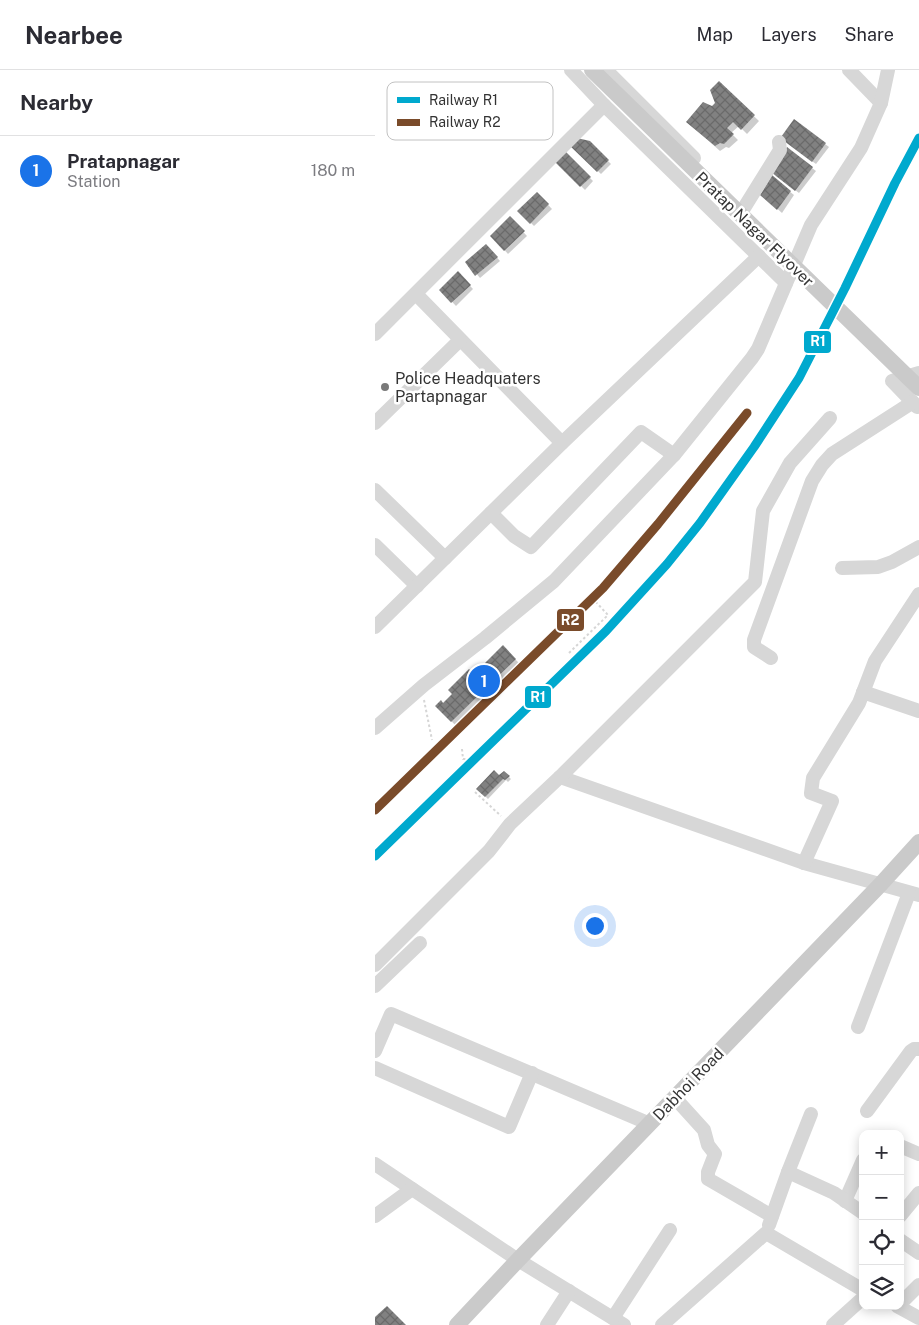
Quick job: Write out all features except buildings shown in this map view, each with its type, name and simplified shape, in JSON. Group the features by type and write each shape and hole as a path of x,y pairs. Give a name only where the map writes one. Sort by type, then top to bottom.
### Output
{"main road":[{"name":"Pratap Nagar Flyover","path":"592,70 917,399"},
{"name":"Dabhoi Road","path":"457,1325 880,885 919,842"}],"street":[{"path":"571,70 604,105 786,283"},
{"path":"606,70 796,259"},
{"path":"849,70 881,103"},
{"path":"375,728 422,687 554,581 695,431 758,349 811,225 861,148 881,103 888,70"},
{"path":"375,334 604,105"},
{"path":"744,208 780,150 779,142"},
{"path":"375,628 562,443 759,256"},
{"path":"416,294 562,443"},
{"path":"375,423 460,340"},
{"path":"771,658 754,647 753,640 812,481 832,454 917,399 892,381 919,373"},
{"path":"375,965 489,851 510,824 560,777 755,582 763,511 790,463 830,418"},
{"path":"491,513 514,536 531,548 641,432 674,455"},
{"path":"375,490 445,558"},
{"path":"375,545 417,586"},
{"path":"842,568 877,567 892,562 919,546"},
{"path":"804,863 832,801 811,792 813,778 859,703 875,661 919,594"},
{"path":"863,692 919,711"},
{"path":"560,777 804,863 914,894 858,1027"},
{"path":"375,986 420,943"},
{"path":"375,1051 391,1014 650,1124"},
{"path":"867,1111 911,1051 914,1048 919,1049"},
{"path":"375,1068 509,1127 532,1073"},
{"path":"675,1098 704,1130 708,1145 715,1154 707,1179 772,1216"},
{"path":"662,1325 766,1233 811,1114"},
{"path":"904,1148 919,1154"},
{"path":"375,1164 518,1260 618,1322 670,1230"},
{"path":"845,1201 859,1169"},
{"path":"788,1172 834,1193 859,1210"},
{"path":"375,1216 412,1189"},
{"path":"904,1211 919,1193"},
{"path":"766,1233 859,1288"},
{"path":"904,1243 919,1253"},
{"path":"904,1300 919,1284"},
{"path":"547,1325 569,1291"},
{"path":"833,1325 859,1302"},
{"path":"904,1309 919,1318"}],"path":[{"path":"569,654 608,615 593,599"},
{"path":"422,687 432,740"},
{"path":"461,749 463,758 469,759"},
{"path":"475,792 510,824"}],"rail line":[{"name":"R1","path":"375,856 606,631 667,564 700,523 754,447 799,378 919,138"},
{"name":"R2","path":"375,810 603,588 658,524 747,413"}],"place":[{"name":"Police Headquaters Partapnagar","path":"385,387"},
{"name":"Pratapnagar","path":"484,681"}]}
